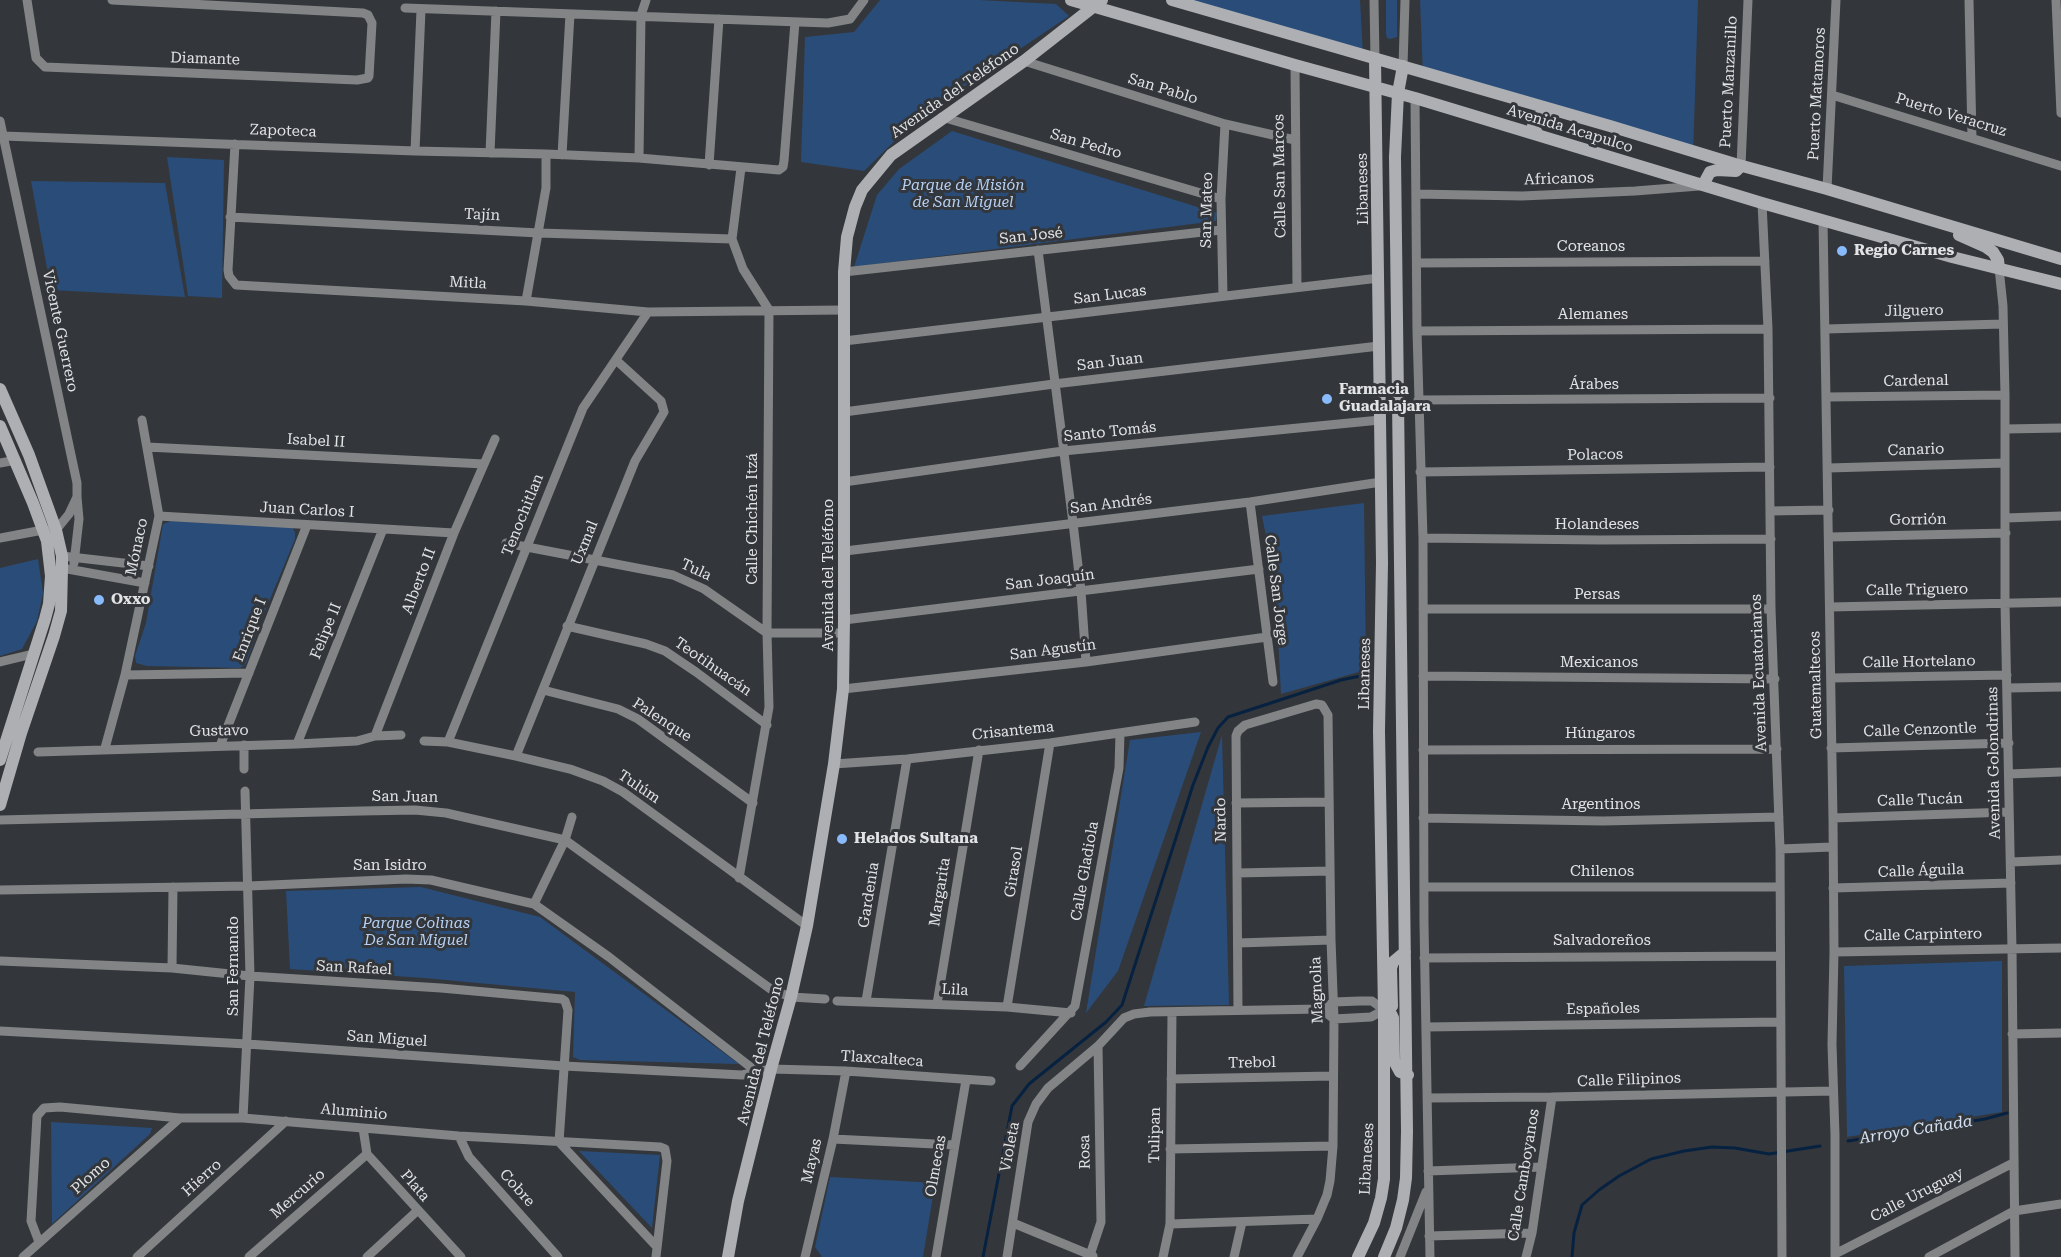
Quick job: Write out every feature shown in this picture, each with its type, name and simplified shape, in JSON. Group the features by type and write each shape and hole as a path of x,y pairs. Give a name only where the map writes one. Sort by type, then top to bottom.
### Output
{"main road":[{"name":"Avenida Acapulco","path":"1071,0 1099,3 1294,65 1415,98 1762,203 1952,257 2061,284"},
{"name":"Avenida Acapulco","path":"1172,0 2061,259"},
{"name":"Avenida del Teléfono","path":"728,1257 738,1202 807,926 834,764 843,689 844,272 847,237 855,207 862,190 891,155 1024,61 1099,3"},
{"name":"Libaneses","path":"1358,1257 1374,1224 1384,1179 1384,1010 1379,730 1382,563 1375,59"},
{"path":"1384,1257 1396,1228 1406,1178 1408,1075 1395,157 1398,93 1403,66"},
{"path":"1538,135 1533,126 1538,116 1560,113"},
{"path":"1703,185 1710,172 1736,171 1741,166"},
{"path":"1930,219 1936,227 1986,247 1997,257 1999,268"},
{"path":"0,389 28,454 49,530 47,541 50,559 50,593 45,619 2,745 0,760"},
{"path":"0,426 49,530 68,563 61,611 0,805"},
{"path":"1384,1010 1392,1006 1391,968 1393,962 1405,952"},
{"path":"1384,1010 1393,1018 1394,1061 1400,1072 1408,1075"}],"street":[{"name":"Diamante","path":"27,0 36,58 41,64 50,68 357,80 368,78 372,26 368,15 363,13 112,0"},
{"path":"639,158 641,15 646,0"},
{"path":"405,8 828,23 850,19 864,0"},
{"path":"1374,0 1375,59"},
{"path":"1403,66 1405,0"},
{"name":"Puerto Manzanillo","path":"1741,166 1748,0"},
{"name":"Puerto Matamoros","path":"1827,189 1836,0"},
{"path":"1969,0 1972,138"},
{"path":"2056,0 2061,113"},
{"path":"415,151 421,10"},
{"path":"489,153 496,11"},
{"path":"562,155 570,14"},
{"path":"710,165 719,19"},
{"name":"Zapoteca","path":"3,136 639,158 779,170 784,161 795,22"},
{"name":"San Pablo","path":"1024,61 1225,124 1295,140"},
{"name":"Calle San Marcos","path":"1294,65 1297,287"},
{"name":"Puerto Veracruz","path":"1832,95 2061,166"},
{"path":"1415,98 1418,400 1424,609 1424,958 1430,1257"},
{"name":"San Pedro","path":"942,117 1221,199"},
{"name":"Vicente Guerrero","path":"0,121 77,483 80,519 68,563"},
{"name":"San Mateo","path":"1223,296 1221,199 1225,124"},
{"name":"Mitla","path":"235,144 228,270 229,276 236,285 526,301 648,312 843,310"},
{"path":"526,301 546,188 546,154"},
{"path":"741,168 732,239 743,269 769,310"},
{"name":"Africanos","path":"1416,194 1522,196 1625,192 1703,185"},
{"name":"Avenida Ecuatorianos","path":"1762,203 1770,398 1771,609 1780,849 1779,1022 1783,1143 1782,1257"},
{"path":"1396,214 1417,213"},
{"name":"Tajín","path":"230,217 539,233 732,239"},
{"name":"Guatemaltecos","path":"1823,220 1830,537 1834,952 1832,1091 1835,1150 1835,1255"},
{"name":"San José","path":"844,272 1221,230"},
{"path":"1038,250 1074,523 1086,662"},
{"name":"Coreanos","path":"1417,263 1765,261"},
{"name":"Avenida Golondrinas","path":"1999,268 2005,395 2015,1257"},
{"name":"San Lucas","path":"844,341 1379,278"},
{"name":"Calle Chichén Itzá","path":"739,878 769,707 767,633 769,310"},
{"name":"Tenochitlan","path":"448,742 583,408 648,312"},
{"name":"Jilguero","path":"1826,329 2003,324"},
{"name":"Alemanes","path":"1417,331 1768,329"},
{"name":"San Juan","path":"844,412 1054,384 1379,346"},
{"name":"Uxmal","path":"516,756 635,461 664,412 661,401 616,360"},
{"name":"Cardenal","path":"1827,397 2005,395"},
{"name":"Árabes","path":"1418,400 1770,398"},
{"name":"Mónaco","path":"105,748 125,675 159,516 142,420"},
{"name":"Santo Tomás","path":"844,482 1063,451 1380,420"},
{"path":"2005,429 2061,428"},
{"name":"Alberto II","path":"375,736 454,533 495,439"},
{"name":"Isabel II","path":"147,447 484,464"},
{"path":"0,463 16,460"},
{"name":"Canario","path":"1828,468 2005,463"},
{"name":"Polacos","path":"1420,472 1770,467"},
{"name":"San Andrés","path":"844,551 1250,502 1381,482"},
{"path":"0,538 49,530 69,514 77,497"},
{"name":"Calle San Jorge","path":"1250,502 1273,682"},
{"path":"1770,511 1829,510"},
{"name":"Juan Carlos I","path":"159,516 454,533"},
{"path":"2006,518 2061,516"},
{"name":"Enrique I","path":"220,746 306,525"},
{"name":"Felipe II","path":"297,744 383,529"},
{"name":"Gorrión","path":"1830,537 2006,533"},
{"name":"Holandeses","path":"1423,538 1771,539"},
{"name":"Tula","path":"506,543 673,575 690,582 767,633"},
{"path":"68,563 149,566"},
{"path":"68,563 145,583"},
{"name":"San Joaquín","path":"844,620 1259,569"},
{"name":"Calle Triguero","path":"1830,607 2061,602"},
{"name":"Persas","path":"1424,609 1771,609"},
{"name":"Teotihuacán","path":"567,626 646,644 665,651 767,725"},
{"path":"767,633 844,633"},
{"name":"San Agustín","path":"843,689 1086,662 1267,637"},
{"path":"0,662 33,654"},
{"path":"125,675 249,672"},
{"name":"Calle Hortelano","path":"1831,678 2007,675"},
{"name":"Mexicanos","path":"1423,676 1775,678"},
{"path":"2008,688 2061,687"},
{"name":"Palenque","path":"543,690 618,709 638,719 753,803"},
{"name":"Nardo","path":"1238,1010 1235,743 1238,731 1252,722 1316,704 1322,705 1328,715"},
{"name":"Magnolia","path":"1297,1257 1317,1219 1330,1181 1333,1146 1334,1002 1328,715"},
{"name":"Crisantema","path":"834,764 907,759 1050,743 1195,722"},
{"name":"Calle Gladiola","path":"1071,1013 1080,989 1119,768 1120,733"},
{"name":"Gustavo","path":"38,752 105,748 297,744 357,741 375,736 401,735"},
{"name":"Tulúm","path":"424,741 448,742 516,756 589,775 614,786 807,926"},
{"name":"Calle Cenzontle","path":"1831,748 2009,742"},
{"name":"Girasol","path":"1007,1007 1050,743"},
{"path":"244,745 244,769"},
{"name":"Húngaros","path":"1423,750 1778,749"},
{"name":"Margarita","path":"937,1004 979,750"},
{"name":"Gardenia","path":"866,1001 907,759"},
{"path":"2009,774 2061,772"},
{"name":"San Fernando","path":"243,1118 250,976 245,791"},
{"path":"1236,803 1329,802"},
{"name":"San Juan","path":"0,820 431,811 565,840 754,978 772,990 791,997"},
{"name":"Calle Tucán","path":"1833,818 2009,812"},
{"path":"534,904 565,840 572,817"},
{"name":"Argentinos","path":"1423,818 1603,821 1779,818"},
{"path":"1780,849 1832,848"},
{"path":"2011,862 2061,860"},
{"path":"1237,873 1330,871"},
{"name":"San Isidro","path":"0,890 431,880 534,904 609,957 757,1072"},
{"name":"Calle Águila","path":"1833,888 2011,883"},
{"path":"172,968 173,887"},
{"name":"Chilenos","path":"1424,887 1779,887"},
{"path":"1238,943 1331,940"},
{"name":"Calle Carpintero","path":"1834,952 2061,948"},
{"name":"Salvadoreños","path":"1424,958 1779,956"},
{"name":"San Rafael","path":"0,961 172,968 562,999 568,1010 559,1142"},
{"path":"791,997 825,999"},
{"name":"Lila","path":"837,1001 1007,1007 1071,1013"},
{"path":"1172,1012 1321,1009 1334,1002 1372,1001 1384,1010 1371,1017 1334,1018 1321,1009"},
{"name":"Violeta","path":"1006,1257 1028,1122 1042,1095 1098,1046 1119,1023 1134,1014 1172,1012"},
{"name":"Tulipan","path":"1163,1257 1170,1224 1172,1012"},
{"path":"1020,1066 1071,1013"},
{"name":"Españoles","path":"1426,1027 1779,1022"},
{"name":"San Miguel","path":"0,1031 742,1075 771,1068"},
{"path":"2012,1034 2061,1033"},
{"name":"Rosa","path":"1093,1256 1101,1222 1098,1046"},
{"name":"Tlaxcalteca","path":"771,1068 991,1081"},
{"name":"Mayas","path":"807,1256 846,1071"},
{"name":"Trebol","path":"1171,1079 1333,1076"},
{"name":"Olmecas","path":"936,1257 966,1080"},
{"name":"Calle Filipinos","path":"1427,1098 1832,1091"},
{"name":"Calle Camboyanos","path":"1526,1257 1532,1233 1552,1097"},
{"name":"Aluminio","path":"39,1242 31,1221 37,1116 40,1110 60,1107 180,1118 286,1121 459,1136 654,1145 665,1149 667,1161 656,1252"},
{"name":"Plomo","path":"22,1257 180,1118"},
{"name":"Hierro","path":"137,1257 286,1121"},
{"path":"363,1128 367,1154"},
{"name":"Cobre","path":"459,1136 469,1157 558,1257"},
{"path":"833,1138 955,1145"},
{"path":"559,1142 656,1252"},
{"path":"1170,1149 1333,1146"},
{"name":"Plata","path":"367,1154 461,1257"},
{"name":"Mercurio","path":"249,1257 367,1154"},
{"name":"Calle Uruguay","path":"1835,1255 2013,1163"},
{"path":"1428,1171 1542,1167"},
{"path":"1400,1257 1428,1184"},
{"path":"1929,1257 2014,1211 2061,1204"},
{"path":"367,1257 417,1211"},
{"path":"1170,1224 1317,1219"},
{"path":"1234,1257 1242,1222"},
{"path":"1012,1223 1093,1256"},
{"path":"1429,1236 1532,1233"}],"green space":[{"path":"880,0 979,0 1056,4 1069,16 910,126 864,171 801,162 805,37 854,32"},
{"path":"1185,0 1360,0 1363,55"},
{"path":"1386,0 1397,0 1397,37 1390,39 1386,34"},
{"path":"1420,0 1698,0 1693,156 1423,75"},
{"name":"Parque de Misión de San Miguel","path":"952,131 1217,213 1216,221 854,267 877,195 899,169"},
{"path":"167,157 224,160 222,298 188,296"},
{"path":"31,181 165,183 185,297 51,290"},
{"path":"1364,503 1366,670 1281,694 1275,581 1262,516"},
{"path":"171,521 292,527 295,532 295,539 246,664 240,668 147,666 136,663 135,656 146,623 163,524"},
{"path":"38,559 43,593 37,621 22,649 0,656 0,568"},
{"path":"1201,732 1118,971 1086,1013 1130,740"},
{"path":"1222,735 1229,1005 1144,1006"},
{"name":"Parque Colinas De San Miguel","path":"421,887 540,917 739,1064 580,1060 573,1057 575,992 424,978 290,969 286,891"},
{"path":"2002,961 2002,1112 1847,1137 1844,966"},
{"path":"51,1122 152,1128 150,1134 52,1224"},
{"path":"579,1151 660,1155 652,1228"},
{"path":"830,1177 935,1183 923,1257 822,1257 815,1247"}],"waterway":[{"path":"983,1257 1012,1106 1029,1084 1106,1022 1122,1005 1193,785 1218,728 1228,717 1341,680 1365,675"},
{"name":"Arroyo Cañada","path":"1848,1141 1985,1119 2007,1113"},
{"name":"Arroyo Cañada","path":"1572,1257 1574,1233 1582,1205 1619,1176 1651,1159 1712,1147 1735,1148 1769,1154 1820,1146"}],"place":[{"name":"Regio Carnes","path":"1842,251"},
{"name":"Farmacia Guadalajara","path":"1327,399"},
{"name":"Oxxo","path":"99,600"},
{"name":"Helados Sultana","path":"842,839"}]}
